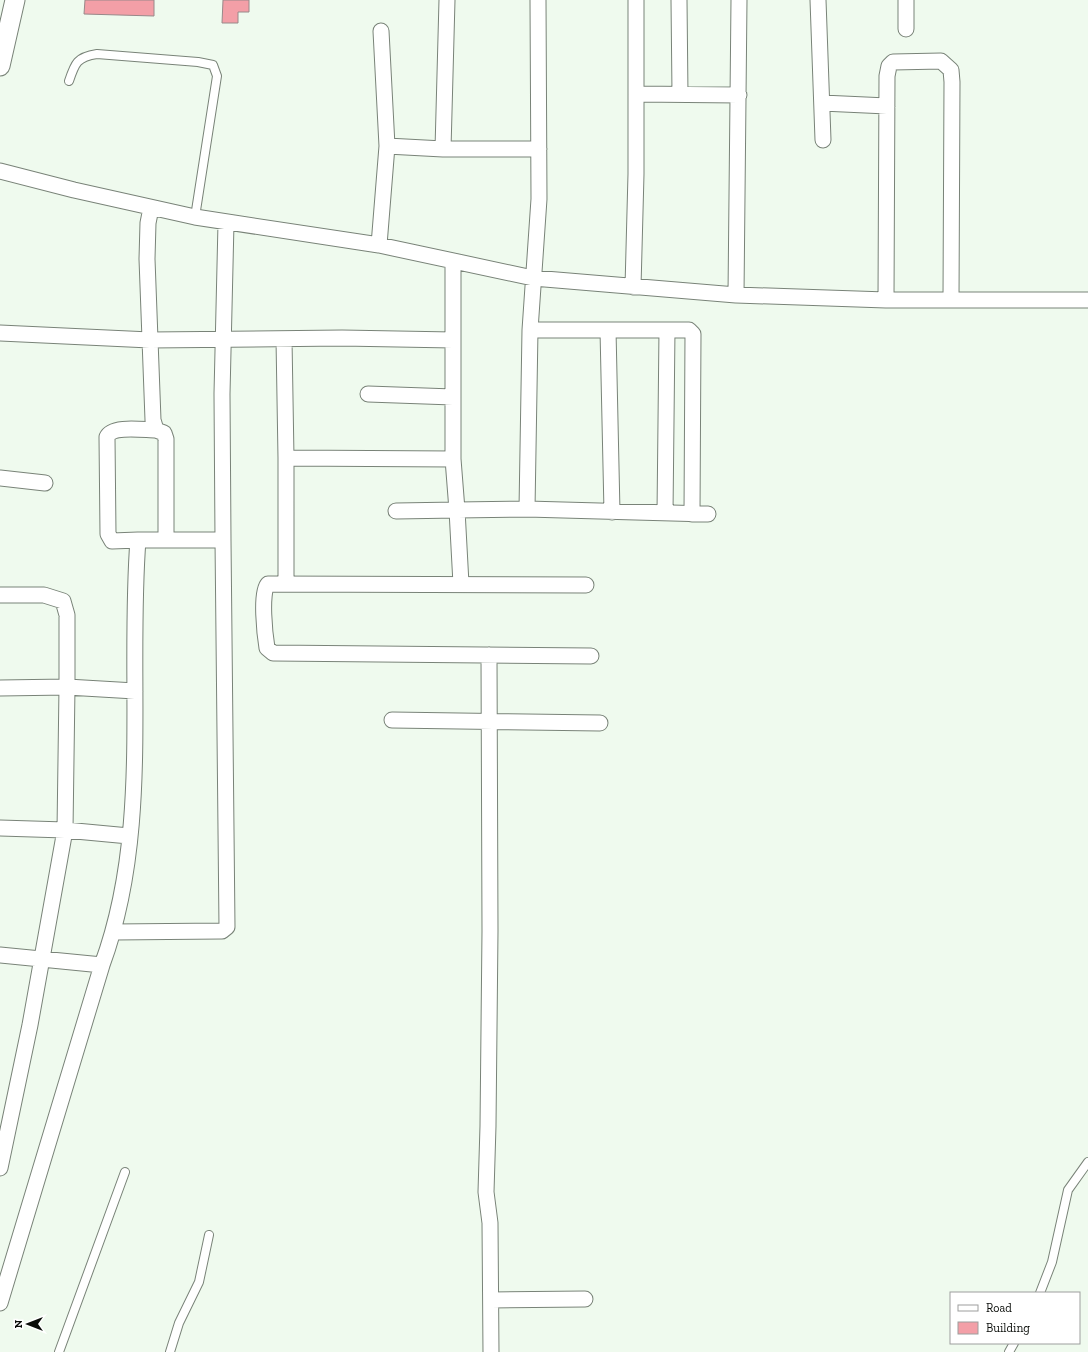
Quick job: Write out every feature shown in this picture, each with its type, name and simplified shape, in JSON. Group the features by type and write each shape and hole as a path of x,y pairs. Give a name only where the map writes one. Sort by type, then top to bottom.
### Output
{"street":[{"path":"0,66 5,18 15,0"},
{"path":"442,149 445,3 447,0"},
{"path":"527,509 530,330 539,199 538,0"},
{"path":"633,287 636,0"},
{"path":"679,0 680,94"},
{"path":"736,295 739,0"},
{"path":"818,0 823,140"},
{"path":"906,0 906,29"},
{"path":"379,245 387,146 382,31"},
{"path":"886,300 887,76 889,66 893,62 941,61 950,70 952,82 950,300"},
{"path":"636,94 739,94"},
{"path":"822,103 887,106"},
{"path":"387,146 442,149 539,149"},
{"path":"0,171 151,208 195,217 226,223 379,245 533,278 736,295 886,300 1088,300"},
{"path":"151,208 148,223 147,259 153,420 156,430"},
{"path":"114,932 222,931 227,927 222,540 223,339 226,223"},
{"path":"453,261 453,459 461,584"},
{"path":"530,330 689,330 693,334 692,514"},
{"path":"608,330 612,512"},
{"path":"666,514 667,330"},
{"path":"0,333 150,340 453,340"},
{"path":"284,339 286,582"},
{"path":"368,394 452,397"},
{"path":"166,540 166,439 164,433 156,430 115,430 107,438 108,534 112,541 222,540"},
{"path":"286,458 453,459"},
{"path":"0,478 45,483"},
{"path":"396,511 527,509 708,514"},
{"path":"0,1303 102,965 114,932 129,836 134,763 138,540"},
{"path":"586,585 286,582 268,584 264,591 266,639 267,648 273,653 591,656"},
{"path":"0,595 44,595 63,601 67,615 65,830 29,1032 0,1168"},
{"path":"489,655 488,1110 486,1192 490,1223 491,1352"},
{"path":"0,688 67,688 135,691"},
{"path":"392,720 600,724"},
{"path":"0,828 65,830 129,836"},
{"path":"0,955 102,965"},
{"path":"491,1300 585,1299"}],"lane":[{"path":"69,81 77,61 97,54 213,64 217,76 195,217"},
{"path":"1040,1292 1052,1262 1068,1190 1088,1162"},
{"path":"59,1352 126,1172"},
{"path":"170,1352 179,1323 200,1282 209,1235"}],"building":[{"path":"85,0 154,0 154,16 84,14"},
{"path":"223,0 249,0 249,12 238,12 238,23 222,23"}]}
